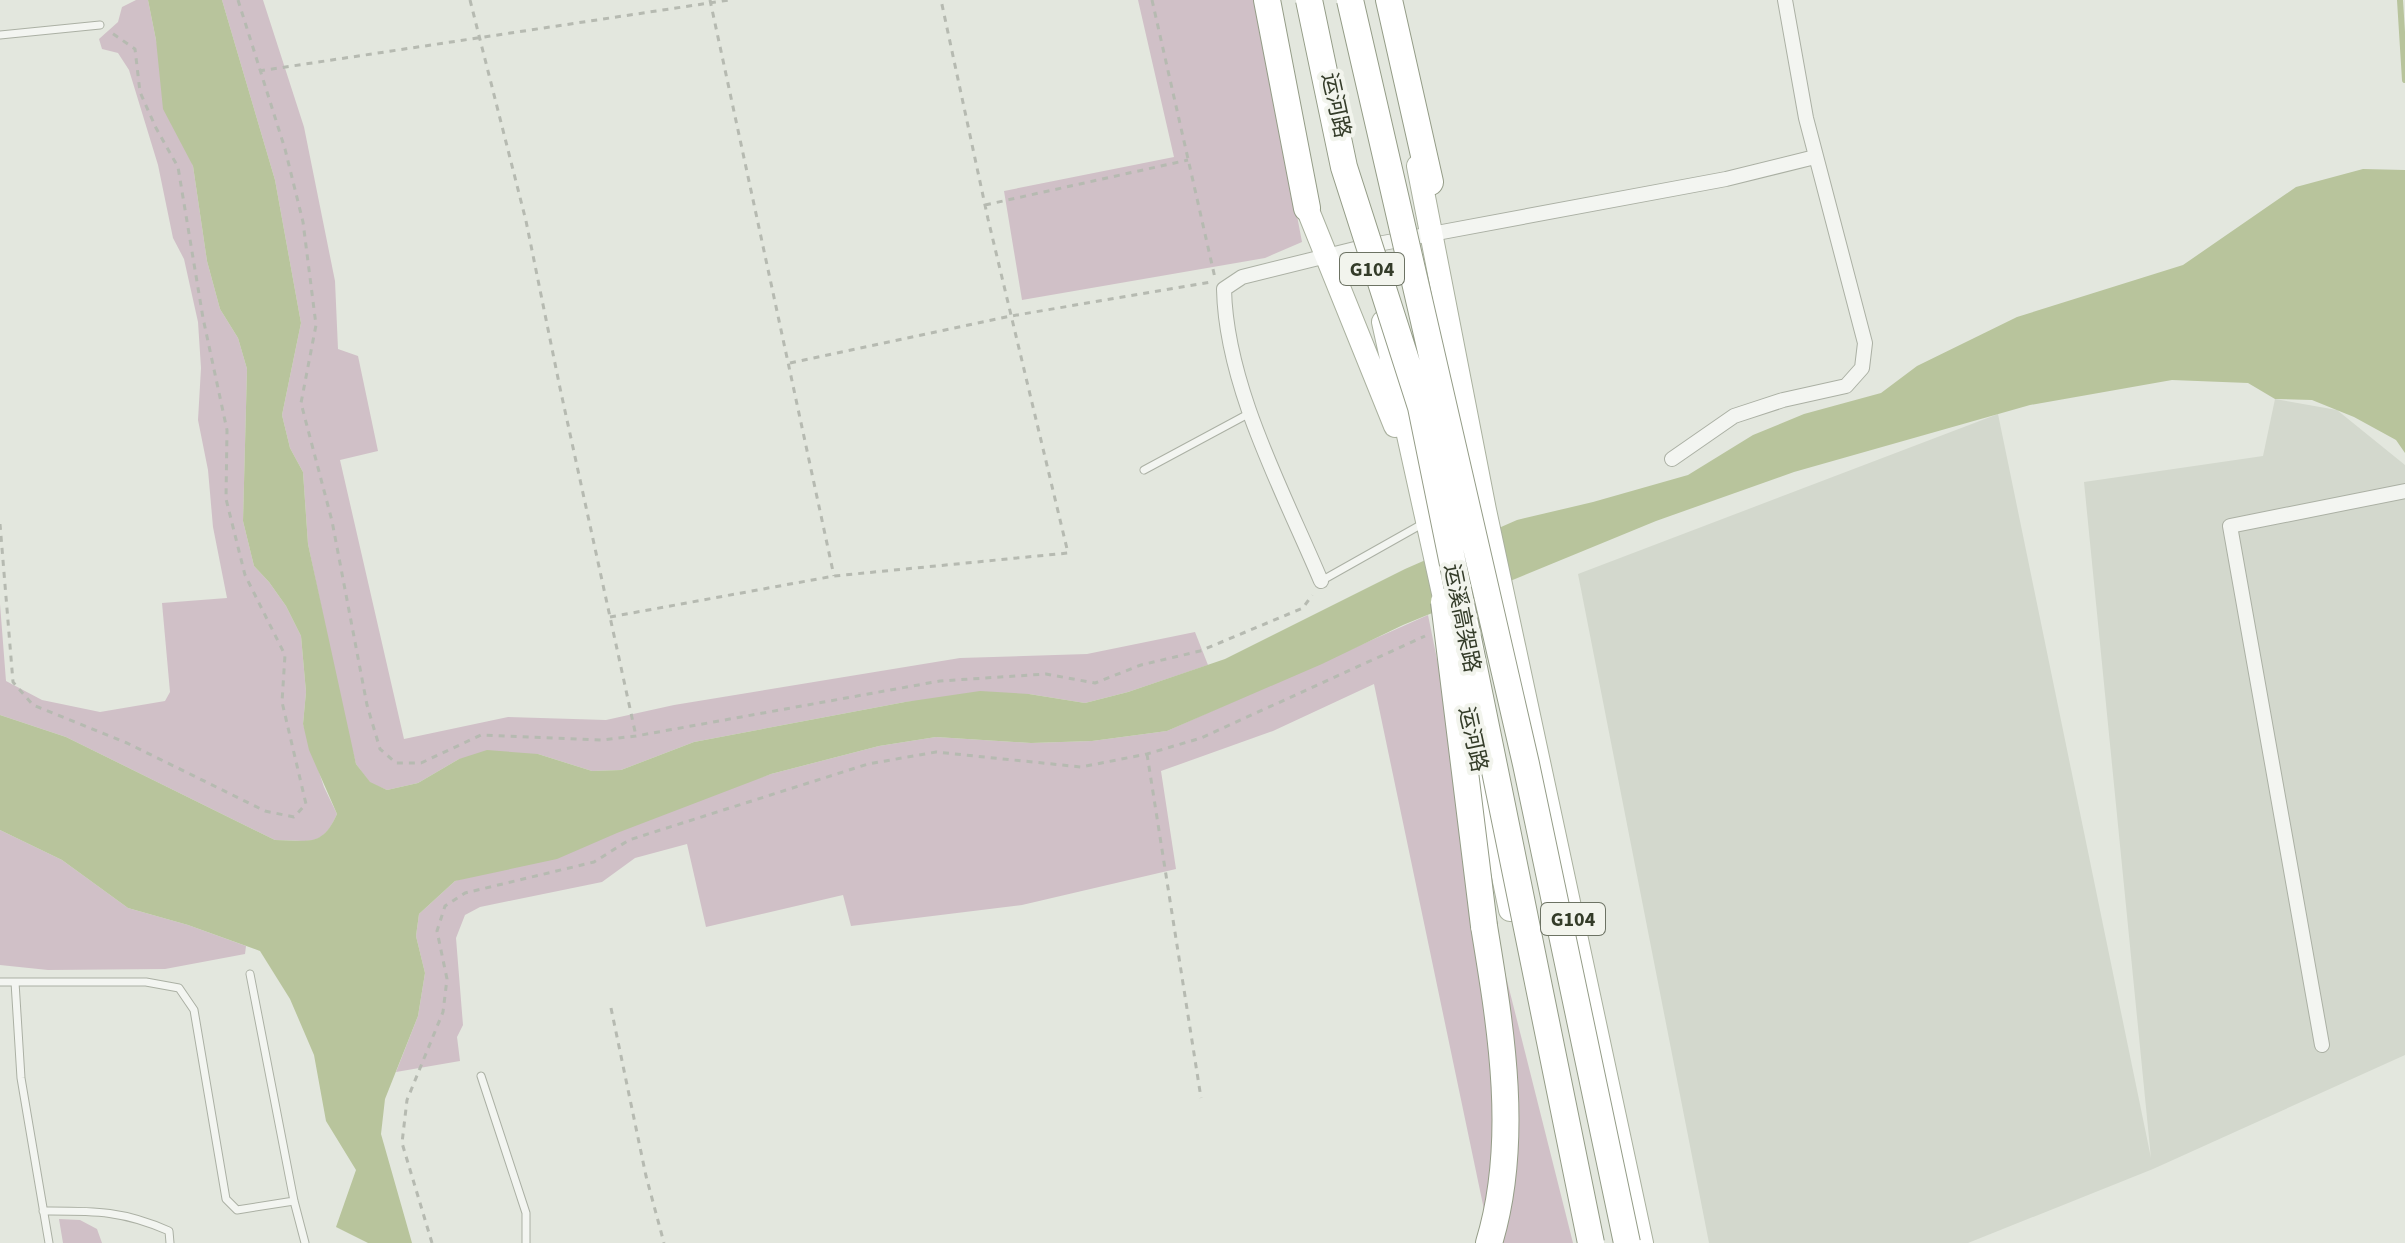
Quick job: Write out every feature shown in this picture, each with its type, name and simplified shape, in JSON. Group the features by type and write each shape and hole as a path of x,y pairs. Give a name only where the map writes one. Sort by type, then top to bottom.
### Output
{"highway":[{"path":"1267,0 1307,208"},
{"name":"运溪高架路","path":"1312,0 1344,167 1421,407 1591,1243"},
{"name":"运溪高架路","path":"1350,0 1526,764 1627,1243"},
{"path":"1387,0 1430,182"},
{"path":"1421,407 1484,926 1503,1045 1504,1136 1498,1214 1489,1243"}],"main road":[{"name":"运河路","path":"1312,0 1448,618 1580,1243"},
{"name":"G104","path":"1387,0 1485,510 1642,1243"},
{"path":"1430,182 1434,233"},
{"path":"1307,208 1417,480"}],"street":[{"path":"1672,459 1734,416 1783,400 1846,386 1862,368 1865,343 1815,157 1785,0"},
{"path":"1321,581 1243,396 1224,323 1224,289 1242,277 1367,246 1726,179 1815,157"},
{"path":"2322,1045 2230,526 2405,491"}],"lane":[{"path":"0,35 100,25"},
{"path":"1144,470 1250,413"},
{"path":"1321,581 1428,530"},
{"path":"250,974 305,1243"},
{"path":"0,982 146,982 179,988 194,1010 226,1199 237,1210 294,1201"},
{"path":"15,982 21,1078 49,1243"},
{"path":"481,1076 526,1213 526,1243"},
{"path":"43,1211 110,1211 142,1219 169,1231 170,1243"}],"path":[{"path":"238,0 300,207 316,325 301,403 332,521 367,705 380,749 396,763 421,763 481,735 602,740 940,681 1046,674 1095,683 1141,665 1200,651 1303,608 1321,581"},
{"path":"470,0 526,221 636,736"},
{"path":"259,71 729,0"},
{"path":"610,617 834,576 1068,553 985,205 941,0"},
{"path":"789,364 1011,316 1216,282 1152,0"},
{"path":"711,1 834,576"},
{"path":"0,524 13,682 33,705 127,743 265,811 294,817 306,804 282,702 285,655 245,575 226,499 227,430 203,318 178,167 140,92 135,49 100,25"},
{"path":"985,205 1188,160"},
{"path":"432,1243 402,1143 407,1100 443,1012 447,979 437,931 445,906 465,893 594,862 629,840 868,764 936,752 1081,767 1147,754 1201,738 1448,618"},
{"path":"1147,754 1201,1098"},
{"path":"611,1008 646,1176 664,1243"}],"shaded area":[{"path":"136,0 148,0 156,40 193,166 207,261 220,309 238,338 247,369 243,521 254,566 286,606 301,636 306,692 303,724 324,787 337,814 326,833 313,840 275,840 66,737 0,715 0,604 6,681 42,700 100,712 165,701 170,692 162,603 227,598 213,527 208,470 198,420 201,368 198,322 184,259 173,238 158,165 129,70 118,53 102,49 99,39 118,22 122,7"},
{"path":"148,0 222,0 275,180 301,323 282,415 290,448 303,472 308,544 356,764 370,782 387,790 418,783 459,759 487,750 538,754 592,771 621,770 694,742 905,702 980,691 1029,694 1085,703 1128,692 1225,659 1405,569 1517,520 1688,475 1753,435 1804,414 1881,393 1917,366 2017,317 2183,265 2296,187 2363,169 2405,170 2405,453 2396,440 2354,417 2312,400 2275,399 2248,383 2172,380 2030,405 1794,472 1656,521 1403,625 1167,731 1092,741 1031,743 936,737 879,746 771,774 557,859 455,881 419,914 416,936 425,973 418,1016 385,1099 381,1134 412,1243 368,1243 336,1227 356,1170 326,1121 314,1055 290,999 260,951 188,925 128,908 62,860 0,830 0,715 66,737 275,840 313,840 326,832 337,814 309,750 303,724 306,692 301,636 286,606 254,566 243,521 247,369 238,338 220,309 207,261 193,166 163,109 156,40"},
{"path":"222,0 263,0 304,127 335,281 338,349 358,356 378,451 340,460 404,739 508,717 606,720 674,705 960,658 1087,654 1195,632 1208,665 1085,703 1029,694 905,702 694,742 621,770 592,771 538,754 459,759 418,783 387,790 370,783 356,764 346,725 308,544 303,472 290,448 282,415 301,323 275,180"},
{"path":"1138,0 1256,0 1302,242 1265,258 1022,300 1004,191 1174,157"},
{"path":"2275,399 2337,410 2405,465 2405,1055 2153,1169 1968,1243 1709,1243 1578,574 1998,414 2151,1158 2084,482 2263,456"},
{"path":"1428,615 1483,885 1573,1243 1491,1243 1374,684 1273,731 1161,771 1176,869 1022,905 851,926 843,895 706,927 687,844 635,858 602,882 480,907 465,915 456,938 463,1025 457,1037 460,1061 396,1072 418,1016 425,973 416,936 419,914 455,881 771,774 879,746 936,737 1031,743 1092,741 1167,731"},
{"path":"0,830 62,860 128,908 246,946 245,954 165,969 48,970 0,965"},
{"path":"59,1219 80,1220 97,1229 102,1243 63,1243"}],"waterway":[{"path":"2400,0 2405,80"}]}
